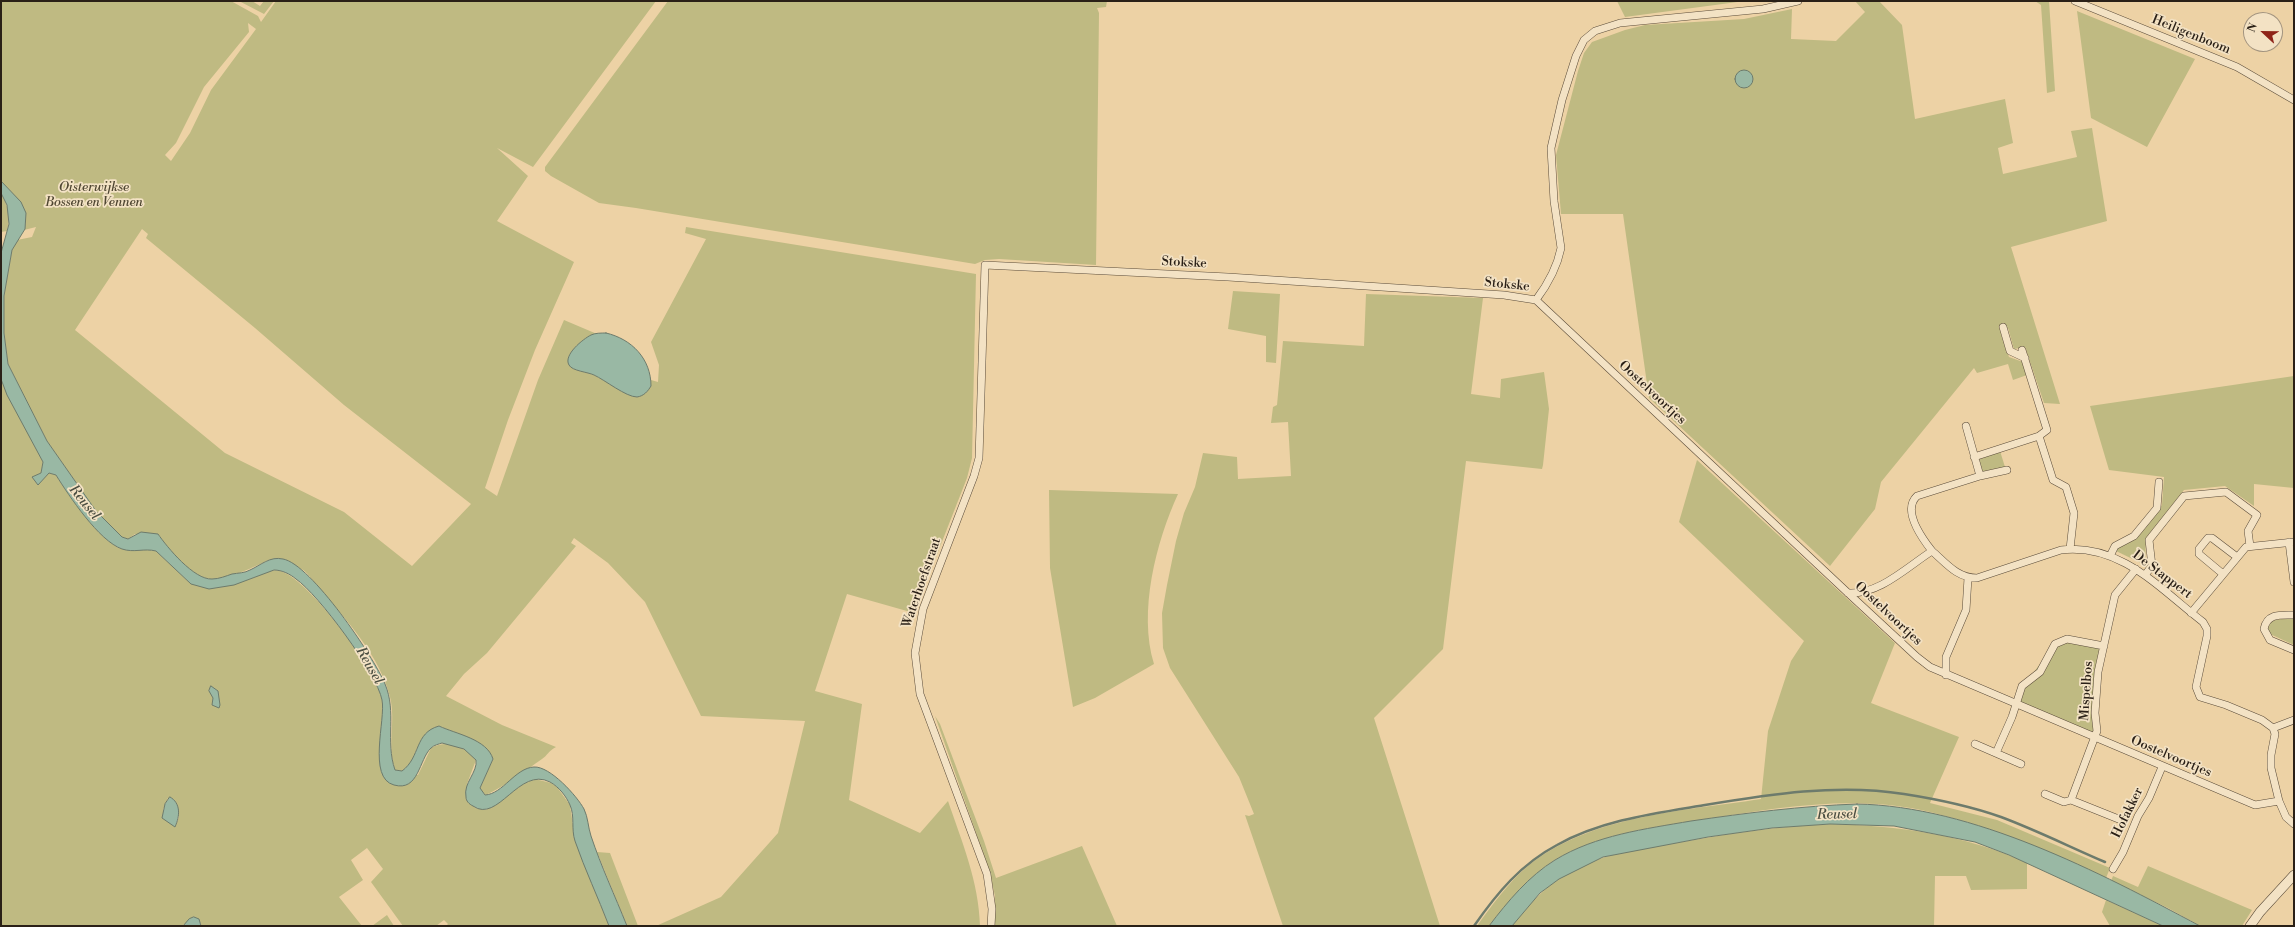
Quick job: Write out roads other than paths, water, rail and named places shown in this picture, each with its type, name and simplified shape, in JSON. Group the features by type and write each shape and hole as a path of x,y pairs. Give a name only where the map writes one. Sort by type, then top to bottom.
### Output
{"street":[{"name":"Stokske","path":"985,265 1228,277 1504,295 1536,300 1551,277 1558,262 1561,248 1554,201 1552,148 1562,100 1576,56 1584,40 1595,31 1620,23 1763,9 1798,1"},
{"name":"Heiligenboom","path":"2076,1 2237,67 2294,100"},
{"name":"Waterhoefstraat","path":"985,265 979,458 974,476 923,609 915,653 920,694 987,874 991,892 991,926"},
{"name":"Oostelvoortjes","path":"1536,300 1544,310 1917,657 1946,675 2095,739 2255,805 2279,800"},
{"path":"2003,327 2010,351 2025,358"},
{"path":"1974,457 2039,436 2047,430 2022,350"},
{"path":"1966,426 1980,476"},
{"path":"2039,436 2053,480 2066,487 2074,513 2070,549"},
{"path":"1946,675 1946,657 1966,610 1968,578 1958,574 1932,551 1916,527 1911,508 1912,501 1917,496 1980,476 2007,470"},
{"path":"2110,556 2115,546 2134,536 2157,508 2159,482"},
{"path":"2145,575 2152,566 2149,540 2184,496 2226,492 2257,516 2248,531 2250,546"},
{"path":"2223,574 2199,554 2199,549 2208,538 2212,538 2237,557"},
{"path":"2191,613 2246,547 2292,542 2294,582"},
{"name":"De Stappert","path":"1968,578 1977,578 2061,550 2070,549 2110,556 2136,568 2203,622 2207,629 2196,692 2203,700 2226,705 2262,720 2273,728"},
{"path":"1848,593 1860,594 1872,590 1932,551"},
{"name":"Mispelbos","path":"2071,800 2095,739 2098,672 2115,595 2136,568"},
{"path":"2294,615 2274,615 2267,620 2264,629 2270,640 2294,650"},
{"name":"Mispelbos","path":"2015,705 2022,686 2040,672 2055,644 2061,640 2074,639 2104,646"},
{"path":"1996,753 2012,717 2015,705"},
{"path":"2294,720 2273,728 2275,734 2271,768 2279,800 2286,817 2294,824"},
{"path":"1975,744 2021,764"},
{"name":"Hofakker","path":"2113,869 2123,852 2138,816 2149,798 2162,767"},
{"path":"2045,794 2064,802 2071,800 2121,820"},
{"path":"2250,926 2268,903 2294,875"}],"water":[{"path":"1744,70 1748,71 1752,75 1752,83 1748,87 1744,88 1740,87 1736,83 1735,79 1736,75 1740,71"},
{"name":"Reusel","path":"1,181 21,202 26,213 25,229 12,250 4,296 4,333 8,364 47,441 96,511 122,537 128,539 141,532 158,534 189,569 205,578 212,579 246,572 278,558 295,565 325,594 355,634 379,671 385,684 390,705 391,748 395,770 402,771 408,765 425,734 431,729 439,726 478,742 490,752 493,759 480,788 485,795 491,794 498,790 527,768 534,767 548,771 569,790 584,809 595,847 627,926 609,926 575,841 570,805 562,792 550,782 539,779 528,782 491,808 482,809 473,806 467,801 466,792 468,782 475,769 476,760 464,749 442,743 431,748 414,779 409,784 402,786 394,785 386,780 381,771 379,760 383,709 378,688 370,672 332,617 306,587 294,577 274,570 234,585 209,589 191,584 156,551 131,551 122,549 104,537 85,517 56,475 49,473 38,485 32,477 41,473 43,462 7,395 1,379 1,253 9,224 7,205 1,193"},
{"path":"606,333 632,345 644,359 648,367 651,386 644,394 637,397 632,396 594,375 577,370 569,365 568,361 571,352 579,344 593,334"},
{"path":"211,686 218,691 219,708 212,705 213,698 209,691"},
{"path":"170,797 178,806 179,814 175,827 162,818 165,804"},
{"name":"Reusel","path":"1857,804 1901,808 1945,816 1990,829 2078,864 2200,926 2163,926 2009,855 1975,842 1894,826 1830,824 1772,828 1708,837 1603,857 1559,879 1540,893 1512,926 1489,926 1519,890 1545,866 1571,851 1587,844 1639,830 1691,821 1794,808"},
{"path":"194,917 199,919 201,926 183,926 189,919"}],"waterway":[{"path":"1474,926 1501,891 1521,870 1544,853 1573,837 1608,824 1644,816 1775,794 1827,790 1878,791 1953,803 1977,809 2014,822 2105,862"}],"park label":[{"name":"Oisterwijkse Bossen en Vennen","path":"94,196"}]}
